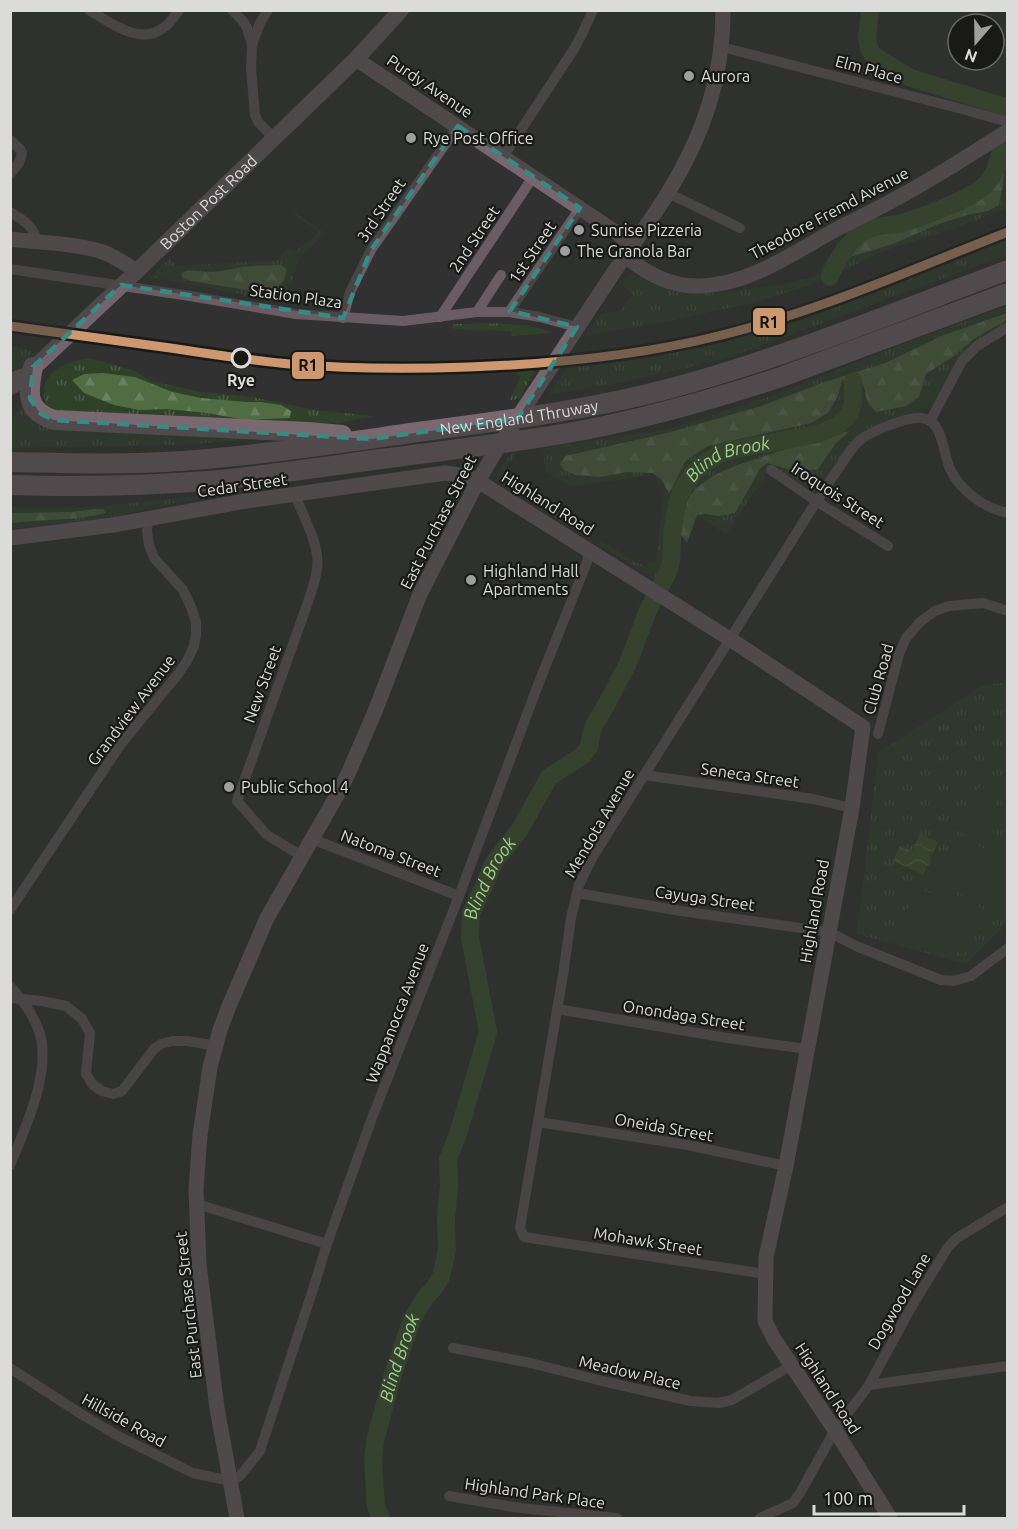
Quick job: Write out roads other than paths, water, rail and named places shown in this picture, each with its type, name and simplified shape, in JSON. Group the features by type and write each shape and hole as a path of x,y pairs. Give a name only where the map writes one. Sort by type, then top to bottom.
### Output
{"highway":[{"name":"New England Thruway","path":"10,462 130,464 239,456 575,410 658,392 737,369 1008,270"},
{"name":"New England Thruway","path":"10,485 98,486 207,481 520,441 579,431 675,409 754,386 1008,293"},
{"path":"19,381 29,386 32,405 40,414 54,420 308,432 371,439"}],"main road":[{"name":"Boston Post Road","path":"19,381 274,138 356,58 401,10"}],"street":[{"path":"89,10 123,29 141,34 165,28 179,10"},
{"path":"503,157 574,49 593,10"},
{"name":"East Purchase Street","path":"237,1518 204,1315 196,1204 200,1134 210,1067 216,1046 229,1006 267,918 336,797 357,754 418,600 478,481 577,327 668,193 689,155 706,116 717,80 722,47 723,10"},
{"path":"234,12 245,16 267,12"},
{"path":"234,12 247,28 252,45"},
{"path":"267,12 260,23 252,45 251,68 255,115 258,122 274,138"},
{"name":"Elm Place","path":"722,47 1008,122"},
{"name":"Purdy Avenue","path":"356,58 617,233 628,250"},
{"name":"3rd Street","path":"343,318 351,292 371,250 458,126"},
{"name":"Theodore Fremd Avenue","path":"628,250 633,263 674,283 712,285 744,276 781,261 903,195 1008,132"},
{"path":"10,140 22,153 19,163 10,174"},
{"name":"2nd Street","path":"440,317 533,177"},
{"path":"668,193 740,228"},
{"name":"1st Street","path":"509,312 580,208"},
{"path":"10,212 27,222 38,242"},
{"path":"10,239 98,251 136,271"},
{"name":"Station Plaza","path":"10,269 250,305 282,312 403,321 477,312 509,312 577,327"},
{"path":"477,312 501,275"},
{"path":"1008,327 977,346 962,361 930,421 940,434 946,462 956,479 979,501 1008,513"},
{"name":"Mendota Avenue","path":"526,1237 520,1228 571,918 577,893 592,858 816,501 851,450 864,436 906,420 921,418 930,421"},
{"name":"Iroquois Street","path":"771,470 888,546"},
{"name":"Cedar Street","path":"10,538 84,529 242,502 445,473 466,476 478,481"},
{"name":"Highland Road","path":"478,481 730,639 863,727 852,808 786,1166 766,1257 765,1321 774,1339 890,1518"},
{"name":"New Street","path":"295,495 315,546 317,569 308,602 237,801 267,835 302,856"},
{"name":"Grandview Avenue","path":"10,910 120,746 178,674 194,646 196,622 191,607 183,590 154,558 149,545 148,519"},
{"name":"Wappanocca Avenue","path":"231,1481 240,1476 260,1451 327,1244 372,1118 587,561 589,550"},
{"name":"Club Road","path":"879,734 899,654 906,638 920,622 935,611 949,606 983,603 1008,611"},
{"name":"Seneca Street","path":"644,775 852,808"},
{"name":"Natoma Street","path":"312,839 459,896"},
{"name":"Cayuga Street","path":"577,893 681,911 829,932"},
{"path":"829,932 856,946 941,980 953,981 971,976 1008,948"},
{"path":"10,986 16,999 30,1010 40,1035 42,1053 41,1076 27,1125 10,1165"},
{"path":"16,999 66,1006 82,1019 90,1033 86,1074 93,1085 113,1094 122,1091 154,1049 161,1044 188,1041 216,1046"},
{"name":"Onondaga Street","path":"557,1009 807,1049"},
{"name":"Oneida Street","path":"538,1122 688,1146 786,1166"},
{"path":"196,1204 327,1244"},
{"name":"Dogwood Lane","path":"835,1430 868,1386 909,1311 948,1247 957,1238 1008,1207"},
{"name":"Mohawk Street","path":"526,1237 766,1274"},
{"name":"Meadow Place","path":"453,1348 531,1363 691,1401 718,1403 732,1400 792,1365"},
{"path":"868,1386 1008,1366"},
{"name":"Hillside Road","path":"10,1368 120,1437 193,1473 231,1481"},
{"path":"760,1518 793,1503 835,1430"},
{"name":"Highland Park Place","path":"449,1496 520,1508 617,1518"}],"water":[{"path":"920,834 938,842 923,875 893,861 900,846 912,851"}],"waterway":[{"name":"Blind Brook","path":"870,10 867,39 872,54 911,78 1002,106 1006,113"},
{"name":"Blind Brook","path":"830,277 843,253 862,232 922,216 979,190 992,177 1001,151"},
{"name":"Blind Brook","path":"381,1518 376,1506 373,1461 375,1441 393,1374 412,1320 441,1277 447,1250 448,1159 458,1134 488,1032 470,938 471,914 495,861 519,831 549,777 582,756 589,747 594,725 628,663 648,610 668,572 676,509 686,483 705,463 720,453 818,434 837,426 850,412 853,403 853,381"}],"place":[{"name":"Aurora","path":"689,76"},
{"name":"Rye Post Office","path":"411,138"},
{"name":"Sunrise Pizzeria","path":"579,230"},
{"name":"The Granola Bar","path":"565,251"},
{"name":"Rye","path":"241,358"},
{"name":"Highland Hall Apartments","path":"471,580"},
{"name":"Public School 4","path":"229,787"}]}
